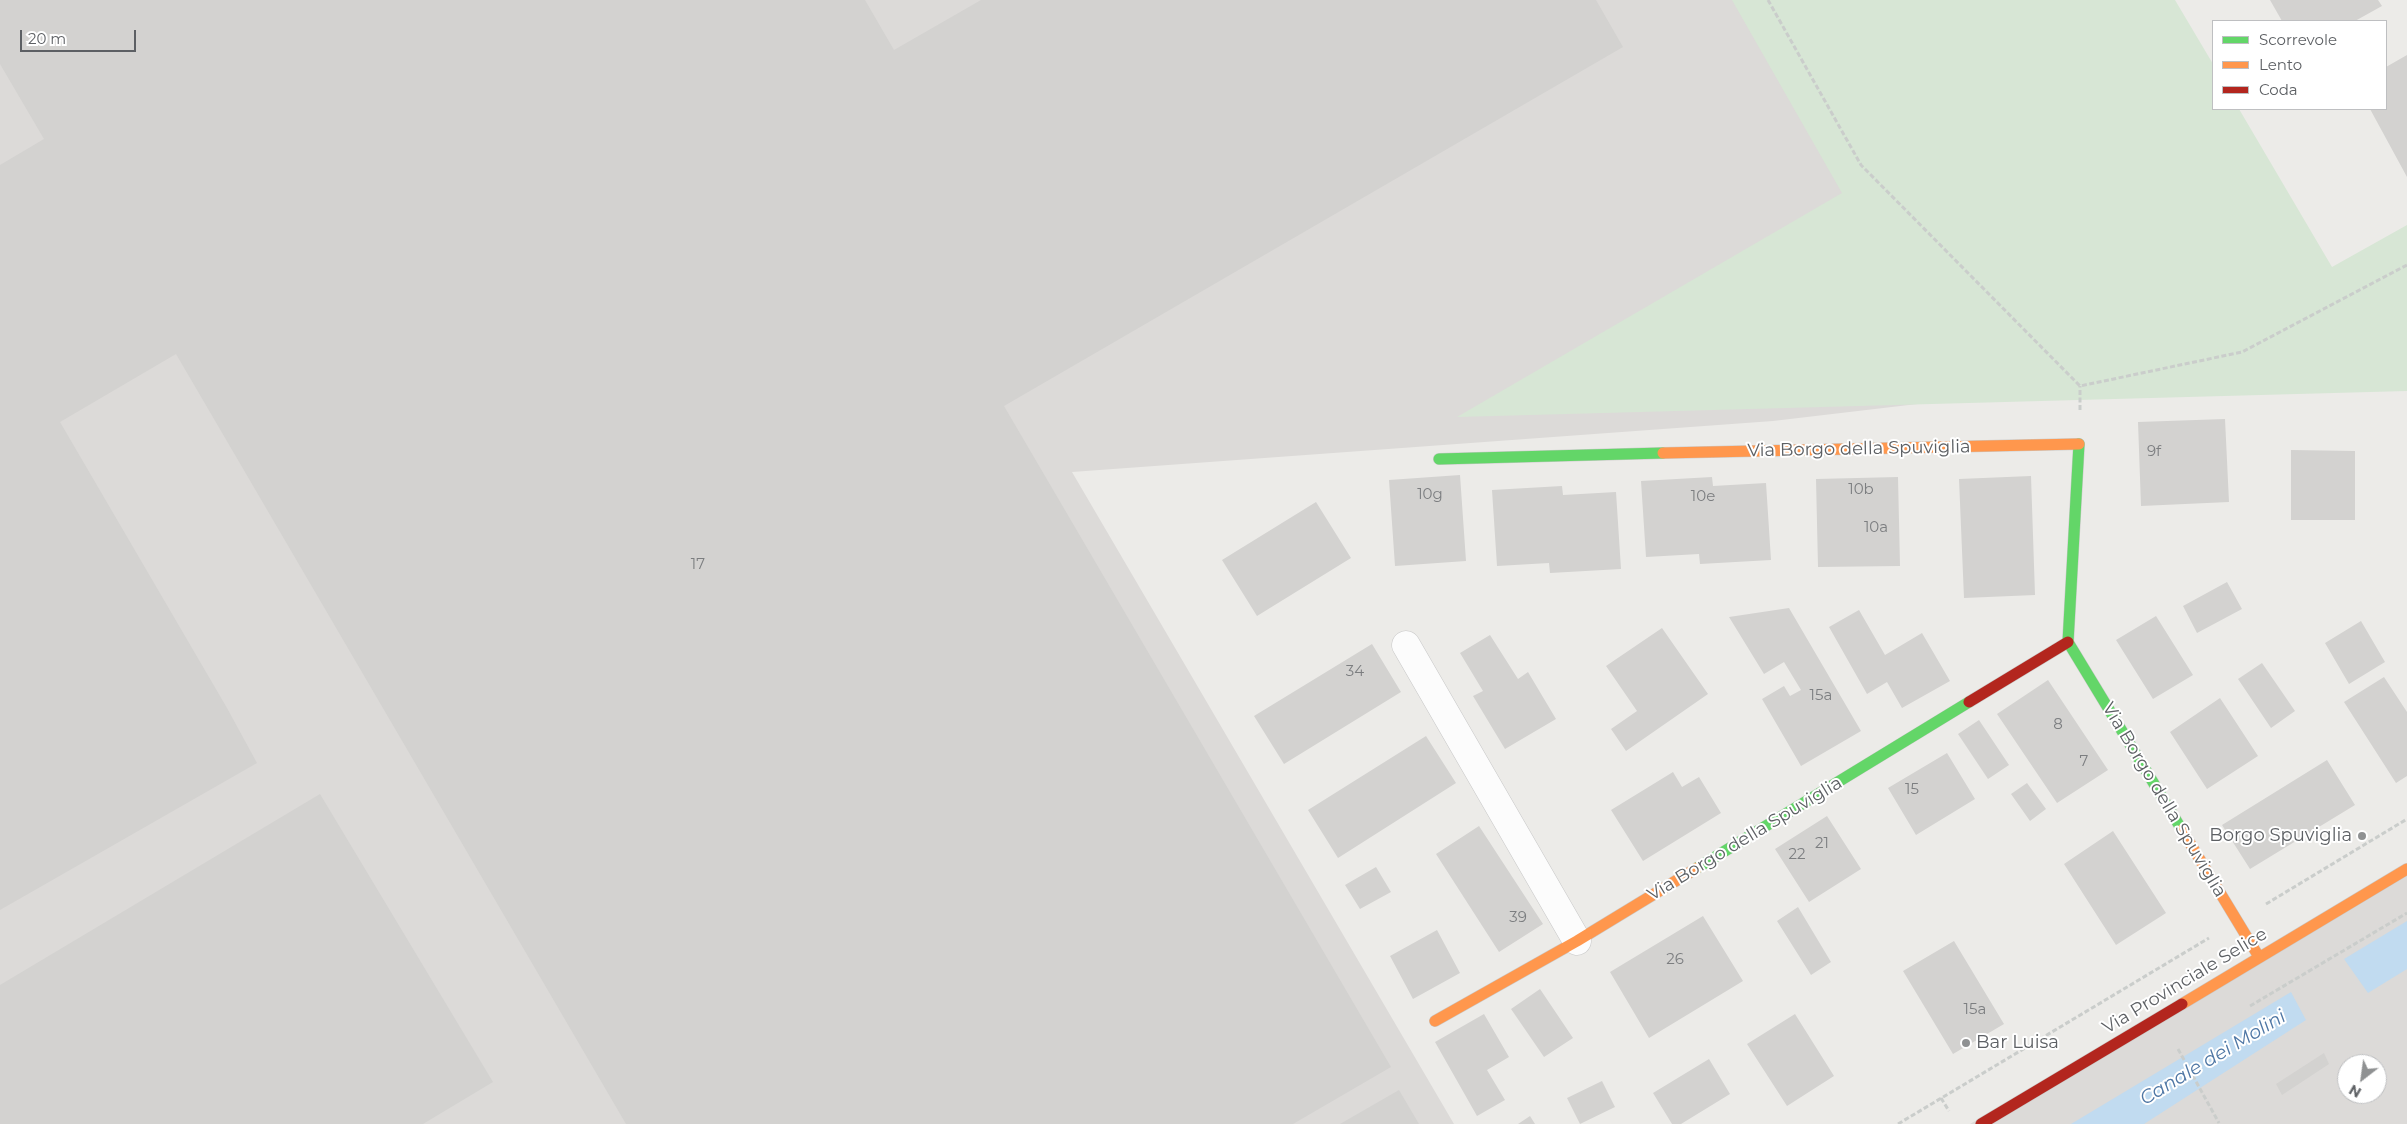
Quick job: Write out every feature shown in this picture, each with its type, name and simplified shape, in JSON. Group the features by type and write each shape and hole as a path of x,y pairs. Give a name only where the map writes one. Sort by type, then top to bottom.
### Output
{"street":[{"name":"Via Borgo della Spuviglia","path":"1439,459 2079,443 2068,642 2238,920 2259,958"},
{"name":"Via Borgo della Spuviglia","path":"1435,1021 1577,941 2068,642"},
{"path":"1406,645 1577,941"},
{"name":"Via Provinciale Selice","path":"1981,1124 2407,869"}],"path":[{"path":"1768,0 1861,165 2080,386 2242,352 2407,265"},
{"path":"1898,1124 2407,820"},
{"path":"2178,1049 2219,1123"}],"shaded area":[{"path":"0,0 1769,0 2087,384 1773,421 1072,472 1454,1124 0,1124"},
{"path":"2407,871 2407,1124 1970,1124"}],"green space":[{"path":"1732,0 2175,0 2212,62 2212,110 2240,110 2332,267 2407,225 2407,391 1457,417 1842,193"}],"water":[{"path":"2407,921 2407,969 2368,993 2344,959"},
{"name":"Canale dei Molini","path":"2291,992 2306,1020 2144,1124 2071,1124"}],"building":[{"path":"0,0 865,0 894,50 981,0 1596,0 1623,47 1004,406 1391,1067 1293,1124 626,1124 176,354 60,422 227,708 257,763 0,910 0,165 44,139 0,64"},
{"path":"2270,0 2378,0 2382,6 2357,20 2281,20"},
{"path":"2407,55 2407,177 2371,110 2387,110 2387,66"},
{"path":"2225,419 2229,502 2141,506 2138,422"},
{"path":"2291,450 2355,451 2355,520 2291,520"},
{"path":"1460,475 1466,561 1395,566 1389,480"},
{"path":"2031,476 2035,595 1964,598 1959,479"},
{"path":"1712,477 1713,486 1766,483 1771,560 1700,564 1699,554 1646,557 1641,481"},
{"path":"1898,477 1900,566 1818,567 1816,479"},
{"path":"1562,486 1563,495 1616,492 1621,569 1550,573 1549,563 1497,566 1492,490"},
{"path":"1316,502 1351,558 1257,616 1222,560"},
{"path":"2227,582 2242,609 2197,633 2183,606"},
{"path":"1789,608 1861,731 1801,766 1762,699 1784,686 1790,696 1801,690 1784,662 1764,674 1729,617"},
{"path":"1859,610 1885,655 1922,633 1950,681 1902,708 1887,682 1867,694 1829,627"},
{"path":"2156,616 2193,675 2153,699 2116,640"},
{"path":"2361,621 2385,662 2349,684 2325,643"},
{"path":"1662,628 1708,694 1626,751 1611,729 1637,711 1606,666"},
{"path":"1490,635 1518,679 1528,672 1556,719 1505,749 1473,696 1483,691 1460,653"},
{"path":"1372,644 1401,692 1284,764 1254,716"},
{"path":"2262,663 2295,711 2271,728 2238,679"},
{"path":"2384,677 2407,712 2407,776 2396,783 2344,702"},
{"path":"2048,680 2108,770 2057,803 1997,714"},
{"path":"2220,698 2258,756 2207,789 2170,732"},
{"path":"1979,720 2009,765 1988,779 1958,734"},
{"path":"1426,736 1456,783 1338,858 1308,810"},
{"path":"1947,753 1975,799 1916,835 1888,788"},
{"path":"2327,760 2355,805 2250,869 2222,825"},
{"path":"1673,772 1682,787 1699,777 1721,813 1643,861 1611,810"},
{"path":"2027,783 2046,809 2030,821 2011,794"},
{"path":"320,794 493,1082 423,1124 0,1124 0,985"},
{"path":"1827,816 1861,869 1809,902 1775,849"},
{"path":"1479,826 1543,924 1499,952 1436,854"},
{"path":"2113,831 2166,913 2116,945 2064,864"},
{"path":"1376,867 1391,892 1360,909 1345,885"},
{"path":"1798,907 1831,962 1811,975 1777,921"},
{"path":"1703,916 1743,981 1649,1038 1610,972"},
{"path":"1437,930 1460,973 1413,999 1390,956"},
{"path":"1954,941 2004,1024 1953,1054 1903,971"},
{"path":"1540,989 1573,1038 1544,1057 1511,1009"},
{"path":"1484,1014 1509,1057 1487,1070 1505,1100 1477,1116 1435,1042"},
{"path":"1795,1014 1834,1076 1787,1106 1747,1044"},
{"path":"2324,1053 2329,1064 2282,1095 2276,1084"},
{"path":"1709,1059 1730,1094 1681,1124 1672,1124 1653,1093"},
{"path":"1602,1081 1615,1107 1580,1124 1567,1098"},
{"path":"1399,1090 1419,1124 1340,1124"},
{"path":"1530,1116 1535,1124 1518,1124"}],"traffic: fast":[{"path":"2079,444 2068,642 2182,830"},
{"path":"1439,459 1663,453"},
{"path":"1697,868 1969,702"}],"traffic: slow":[{"path":"1663,453 2079,444"},
{"path":"2182,830 2259,957"},
{"path":"1435,1021 1577,941 1697,868"},
{"path":"2182,1004 2407,869"}],"traffic: jam":[{"path":"1969,702 2068,642"},
{"path":"1981,1124 2182,1004"}],"place":[{"name":"Borgo Spuviglia","path":"2362,836"},
{"name":"Bar Luisa","path":"1966,1043"}]}
